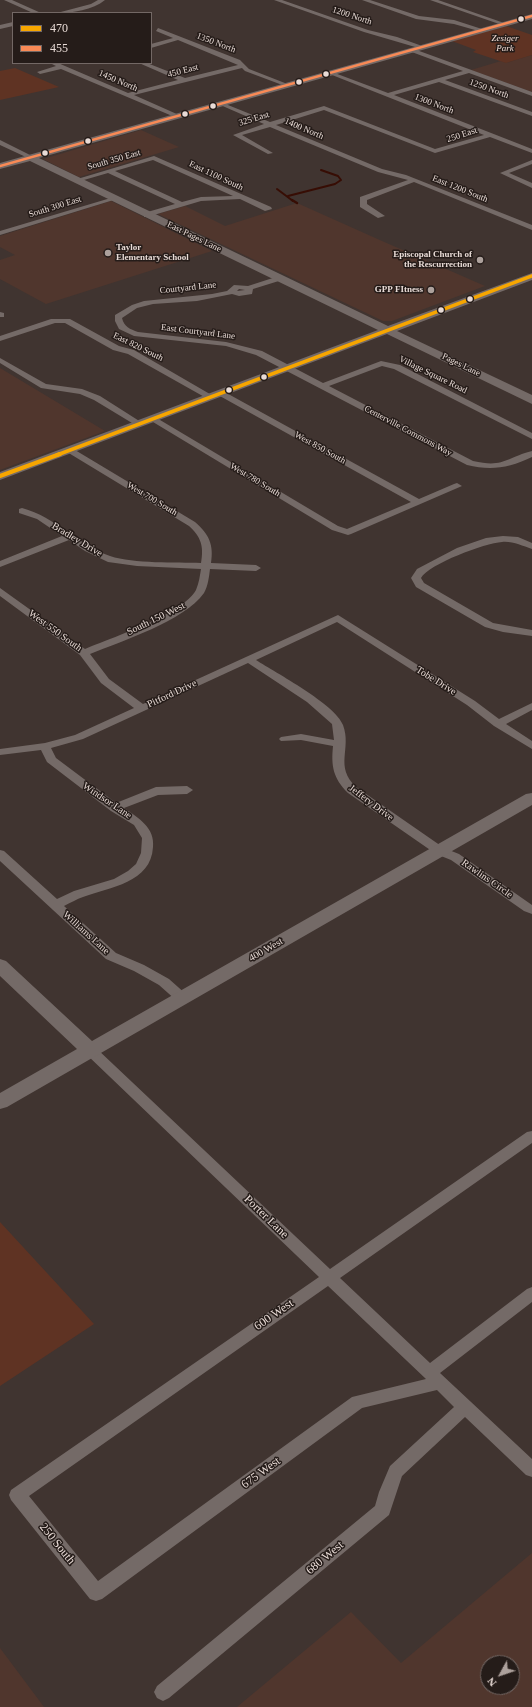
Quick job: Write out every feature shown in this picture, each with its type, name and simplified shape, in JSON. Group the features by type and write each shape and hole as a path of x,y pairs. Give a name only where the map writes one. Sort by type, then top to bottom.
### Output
{"main road":[{"path":"0,166 532,16"},
{"name":"East Pages Lane","path":"30,157 116,198 147,215 390,330"},
{"path":"0,476 532,276"},
{"name":"Pages Lane","path":"390,330 532,400"},
{"name":"400 West","path":"0,1102 532,798"},
{"name":"Porter Lane","path":"0,965 90,1051"}],"street":[{"path":"6,0 36,12"},
{"path":"64,12 93,5 102,0"},
{"name":"1200 North","path":"277,0 366,31 395,38 422,47"},
{"path":"365,0 418,18 454,22 482,30"},
{"path":"433,0 504,24"},
{"path":"0,27 12,24"},
{"name":"1350 North","path":"158,30 238,61 247,70 287,85"},
{"path":"152,46 179,38"},
{"path":"411,50 532,94"},
{"name":"1450 North","path":"55,64 177,116"},
{"path":"144,64 184,80"},
{"name":"450 East","path":"128,95 243,66"},
{"path":"40,72 61,67"},
{"path":"388,95 469,71"},
{"name":"1300 North","path":"330,73 532,151"},
{"name":"1250 North","path":"439,80 532,114"},
{"name":"1400 North","path":"221,104 380,171"},
{"name":"325 East","path":"270,153 236,135 324,108 439,152"},
{"name":"250 East","path":"439,152 491,135"},
{"name":"East Pages Lane","path":"0,142 30,157"},
{"name":"South 350 East","path":"77,180 151,158 156,158"},
{"name":"East 1100 South","path":"156,158 268,210"},
{"path":"532,162 502,173 532,186"},
{"path":"109,171 180,204"},
{"name":"East 1200 South","path":"380,171 401,175 532,228"},
{"path":"381,216 363,204 363,199 414,180"},
{"path":"147,215 200,199 225,199 240,197"},
{"name":"South 300 East","path":"0,233 116,198"},
{"name":"Courtyard Lane","path":"124,311 138,305 163,299 208,298 232,292 231,289 237,286 249,288 279,278"},
{"name":"East Courtyard Lane","path":"124,311 118,317 120,326 137,334 226,344 244,348 265,356 289,368"},
{"name":"East 820 South","path":"0,339 54,321 63,320 70,322 116,348 131,352 216,395"},
{"path":"0,360 44,386 90,395 140,424"},
{"name":"Village Square Road","path":"322,386 381,363 397,367 532,436"},
{"name":"Centerville Commons Way","path":"289,368 470,463 488,468 509,465 532,454"},
{"name":"West 850 South","path":"216,395 418,502"},
{"name":"West 780 South","path":"152,419 335,528 348,532 418,502"},
{"name":"West 700 South","path":"70,450 192,524 203,534 208,543 206,566"},
{"path":"418,502 457,486"},
{"name":"Bradley Drive","path":"22,511 40,517 88,549 108,559 137,563 256,568"},
{"path":"0,564 70,537"},
{"path":"532,546 510,538 488,540 420,571 416,578 420,585 483,622 503,629 532,633"},
{"name":"South 150 West","path":"84,653 171,615 190,603 200,592 206,566"},
{"name":"West 550 South","path":"0,591 84,653 105,681 142,708"},
{"name":"Pitford Drive","path":"0,752 45,746 79,737 338,618"},
{"name":"Tobe Drive","path":"338,618 471,703 498,724 532,746"},
{"name":"Jeffery Drive","path":"248,659 323,709 337,724 340,744 337,763 342,778 352,790 440,851"},
{"path":"498,724 532,706"},
{"path":"285,739 301,737 340,744"},
{"name":"Windsor Lane","path":"45,746 51,760 115,808 138,822 148,838 147,854 141,866 118,882 78,894 56,905"},
{"path":"115,808 156,791 186,790"},
{"name":"Rawlins Circle","path":"440,851 455,858 532,910"},
{"name":"Williams Lane","path":"0,854 112,956 139,968 164,982 182,998"},
{"name":"Porter Lane","path":"90,1051 532,1470"},
{"name":"600 West","path":"17,1495 532,1136"},
{"name":"675 West","path":"96,1593 358,1402 435,1378 532,1293"},
{"name":"680 West","path":"163,1692 384,1510 387,1492 396,1471 465,1407"},
{"name":"250 South","path":"17,1495 96,1593"}],"shaded area":[{"path":"532,55 532,92 471,70 501,61 506,63"},
{"path":"141,130 179,147 79,177 43,159"},
{"name":"Taylor Elementary School","path":"111,201 212,251 46,304 0,279 0,260 15,255 0,247 0,236"},
{"path":"297,203 485,286 392,321 383,321 158,214 185,206 225,226"},
{"path":"0,368 105,431 0,470"},
{"path":"532,1553 532,1707 237,1707 351,1612 401,1663"},
{"path":"0,1648 44,1707 0,1707"}],"green space":[{"name":"Zesiger Park","path":"506,26 532,35 532,55 506,63 473,52 476,50 452,41"},
{"path":"15,68 59,87 0,100 0,71"},
{"path":"0,1222 94,1324 0,1386"}],"waterway":[{"path":"288,196 335,184 341,180 338,176 321,170"},
{"path":"277,189 293,201"},
{"path":"292,200 297,203"}],"transit line":[{"name":"455","path":"0,166 532,16"},
{"name":"470","path":"0,476 532,276"}],"place":[{"name":"Taylor Elementary School","path":"108,253"},
{"name":"Episcopal Church of the Rescurrection","path":"480,260"},
{"name":"GPP FItness","path":"431,290"}]}
